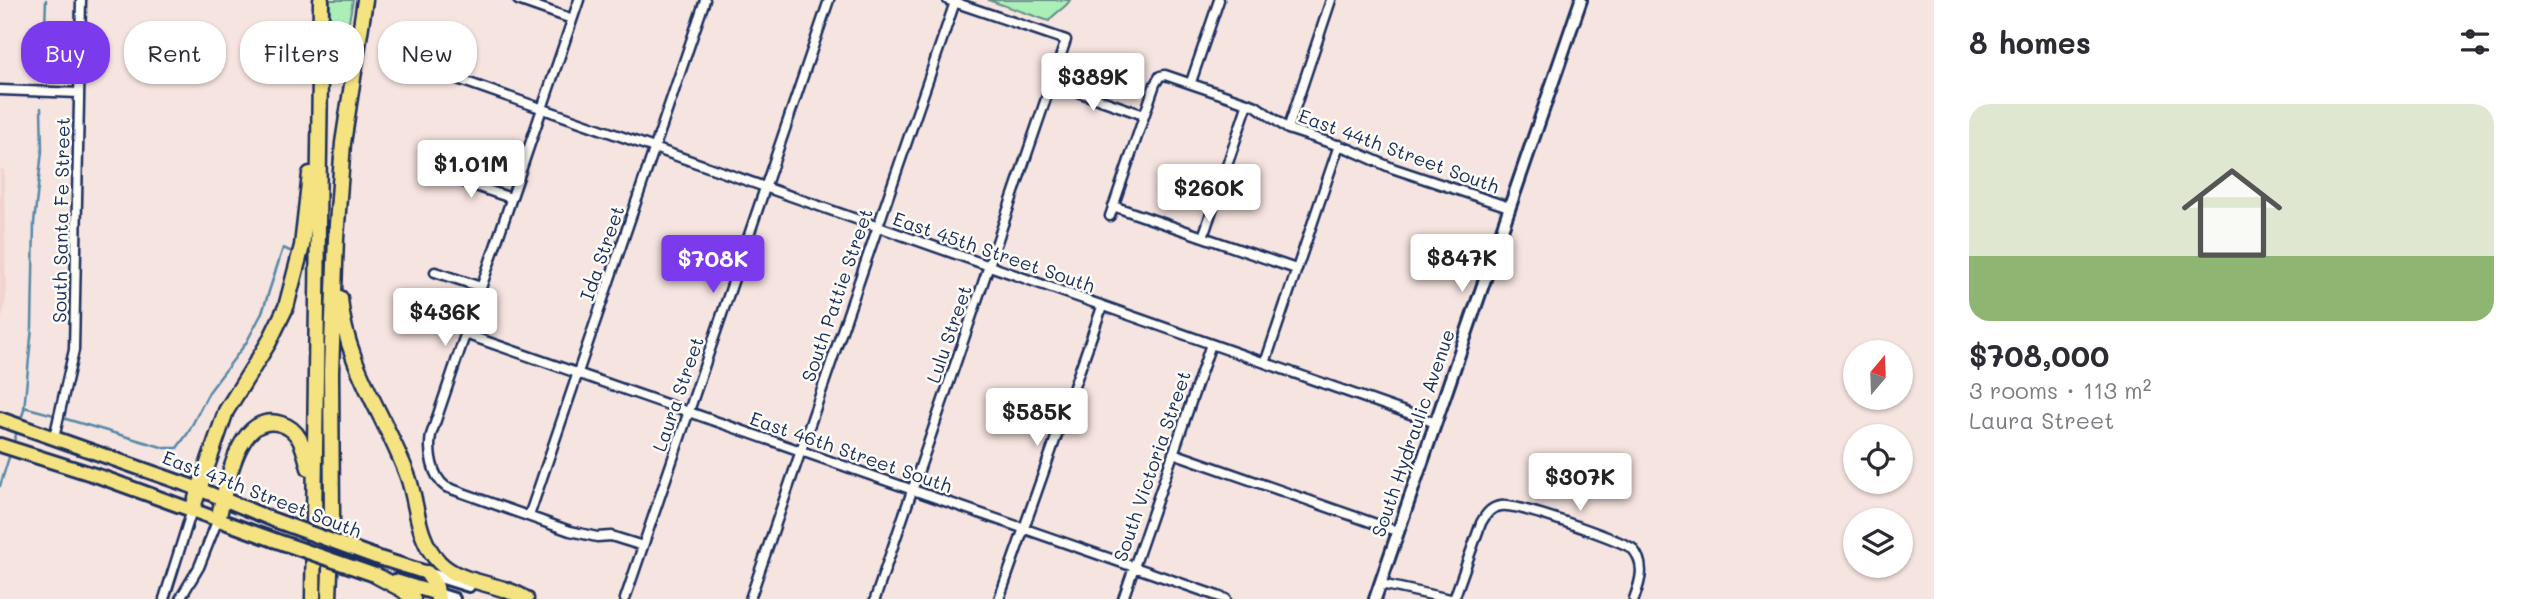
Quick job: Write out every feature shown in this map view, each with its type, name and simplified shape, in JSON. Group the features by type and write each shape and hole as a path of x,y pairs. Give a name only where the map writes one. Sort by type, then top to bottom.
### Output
{"highway":[{"path":"320,21 321,0"},
{"path":"332,599 329,578 332,517 331,372 336,237 343,142 365,0"},
{"path":"192,510 226,411 269,342 286,307 297,269 307,204 316,84"},
{"path":"313,599 319,84"},
{"path":"336,237 341,310 357,368 409,480 418,522 431,552 440,564 452,572 526,599"},
{"path":"218,519 234,462 249,431 271,421 289,428 303,443 314,489"},
{"path":"427,573 438,597"},
{"path":"374,575 403,590 413,599"}],"main road":[{"name":"East 47th Street South","path":"0,419 199,489 376,557 427,573"},
{"name":"East 47th Street South","path":"0,445 102,477 438,597"}],"street":[{"name":"South Santa Fe Street","path":"48,436 74,350 81,0"},
{"path":"518,0 572,19"},
{"path":"579,0 430,442 437,478 446,487 570,531 597,537 611,536 643,546"},
{"name":"Ida Street","path":"530,516 705,0"},
{"name":"Laura Street","path":"625,599 829,0"},
{"path":"1191,82 1219,0"},
{"path":"1288,129 1331,0"},
{"name":"South Hydraulic Avenue","path":"1375,599 1581,0"},
{"name":"Lulu Street","path":"875,599 1066,40 952,1"},
{"name":"South Pattie Street","path":"750,599 952,1"},
{"name":"East 44th Street South","path":"1144,115 1155,84 1160,76 1165,75 1248,103 1269,113 1288,129 1339,145 1392,168 1509,207"},
{"path":"1052,83 1144,115 1110,216"},
{"name":"East 45th Street South","path":"472,84 1436,423"},
{"path":"0,90 79,93"},
{"path":"1203,237 1248,103"},
{"path":"1265,363 1339,145"},
{"path":"440,174 511,198"},
{"path":"1113,206 1296,269"},
{"path":"435,272 481,287"},
{"path":"999,599 1102,307"},
{"name":"East 46th Street South","path":"465,334 1226,599"},
{"name":"South Victoria Street","path":"1123,599 1211,344"},
{"path":"1173,453 1399,532"},
{"path":"1381,584 1452,599 1481,523 1493,508 1506,505 1625,544 1638,554 1642,568 1634,599"},
{"path":"164,599 192,510"},
{"path":"180,599 200,566 218,519"},
{"name":"East 47th Street South","path":"427,573 512,599"},
{"name":"East 47th Street South","path":"438,597 454,599"}],"shaded area":[{"path":"4,169 6,299 0,327 0,170"}],"green space":[{"path":"330,0 353,0 349,21 330,21"},
{"path":"988,0 1070,0 1049,21"}],"waterway":[{"path":"45,21 46,0"},
{"path":"20,422 24,410 32,327 34,223 42,151 41,108"},
{"path":"66,419 165,448 177,448 188,433 209,392 246,343 262,313 283,248 290,251"},
{"path":"24,407 54,415"},
{"path":"13,445 17,431"},
{"path":"0,486 11,451"}]}
